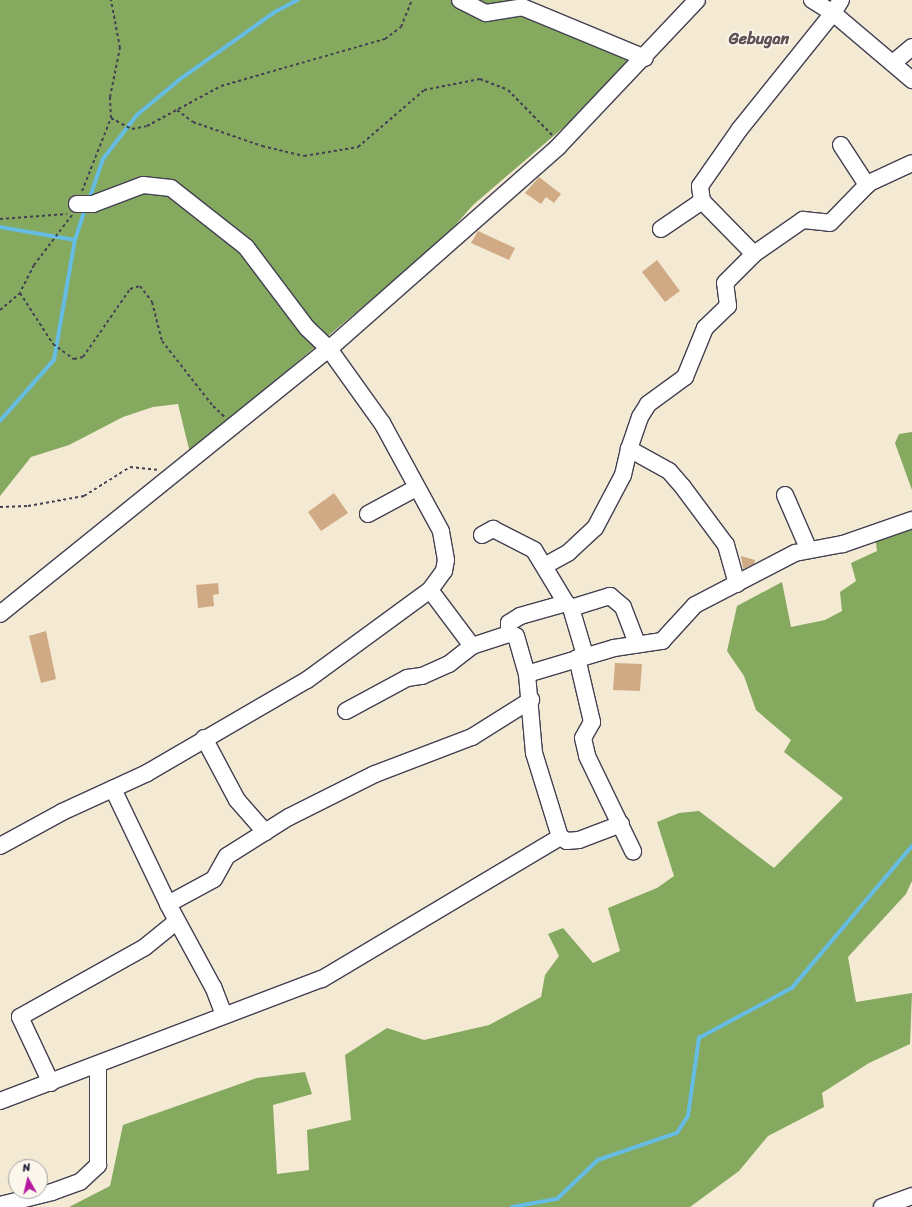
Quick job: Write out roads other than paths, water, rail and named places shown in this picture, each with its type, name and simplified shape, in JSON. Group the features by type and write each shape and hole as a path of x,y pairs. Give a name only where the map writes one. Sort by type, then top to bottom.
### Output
{"street":[{"path":"460,0 486,13 513,8 531,10 645,58"},
{"path":"0,614 167,482 329,349 558,147 645,58 697,0"},
{"path":"812,0 837,7 912,80"},
{"path":"754,254 702,201 699,195 704,178 837,7"},
{"path":"893,63 912,47"},
{"path":"841,145 867,185"},
{"path":"546,565 570,552 594,528 623,475 629,449 644,408 685,377 705,328 728,306 724,283 754,254 803,220 830,223 838,218 867,185 912,164"},
{"path":"0,846 62,812 166,763 204,738 327,667 430,590 444,571 446,541 382,423 329,349 307,328 246,246 171,188 143,185 81,206"},
{"path":"661,229 702,201"},
{"path":"629,449 669,471 680,483 726,545 737,584"},
{"path":"368,514 416,488"},
{"path":"785,495 808,548"},
{"path":"527,674 581,657 637,644 662,641 691,608 808,548 843,544 912,520"},
{"path":"482,535 497,530 534,550 546,565 568,606 581,657 592,722 583,738 586,750 632,851"},
{"path":"430,590 472,646"},
{"path":"509,634 509,624 520,616 610,596 616,598 637,644"},
{"path":"346,712 407,678 422,676 449,664 472,646 509,634 516,636 527,674 531,700 534,753 560,836 567,841 579,840 621,824"},
{"path":"168,904 214,879 227,856 265,832 375,774 472,737 531,700"},
{"path":"204,738 237,800 265,832"},
{"path":"113,789 176,922 213,987 224,1015"},
{"path":"0,1101 98,1066 336,972 426,914 560,836"},
{"path":"51,1083 20,1017 145,946 176,922"},
{"path":"0,1205 73,1184 98,1165 98,1066"},
{"path":"882,1207 912,1196"}],"waterway":[{"path":"89,200 103,159 137,115 179,80 275,12 298,0"},
{"path":"0,421 54,360 75,240 85,209"},
{"path":"0,227 75,240"},
{"path":"512,1207 557,1199 598,1160 677,1133 688,1116 699,1038 792,988 912,846"}],"district":[{"name":"Gebugan","path":"759,39"}]}
